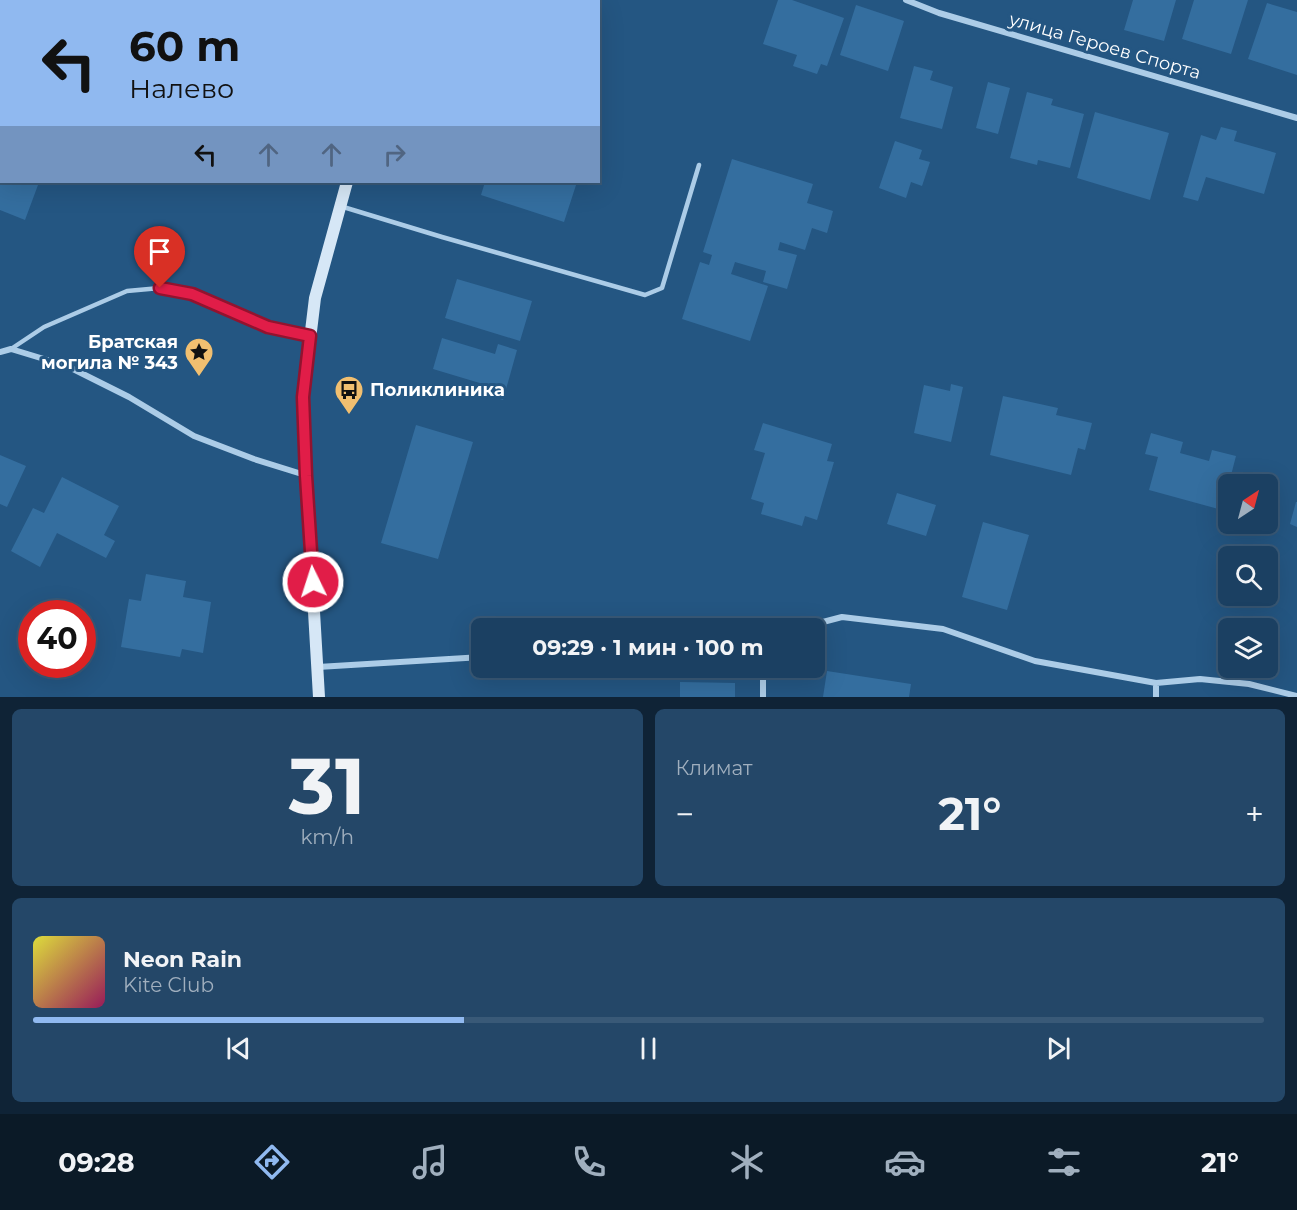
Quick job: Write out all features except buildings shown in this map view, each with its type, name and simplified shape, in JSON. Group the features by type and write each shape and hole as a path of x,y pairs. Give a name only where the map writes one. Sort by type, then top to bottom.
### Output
{"street":[{"name":"улица Героев Спорта","path":"906,0 939,13 1297,118"},
{"path":"319,697 303,397 315,298 347,183"},
{"path":"0,352 11,349 67,366 129,397 194,436 306,476"},
{"path":"825,621 842,617 943,629 1035,661 1156,683 1200,679 1249,684 1297,696"},
{"path":"318,667 471,658"},
{"path":"763,678 763,697"},
{"path":"1156,683 1156,697"}],"lane":[{"path":"340,206 645,295 662,288 699,165"},
{"path":"11,349 44,327 128,291 160,288 192,294 268,327 310,336"}],"place":[{"name":"Братская могила № 343","path":"199,378"},
{"name":"Поликлиника","path":"349,416"}],"route":[{"path":"160,288 192,294 268,327 310,336 303,397 313,582"}]}
